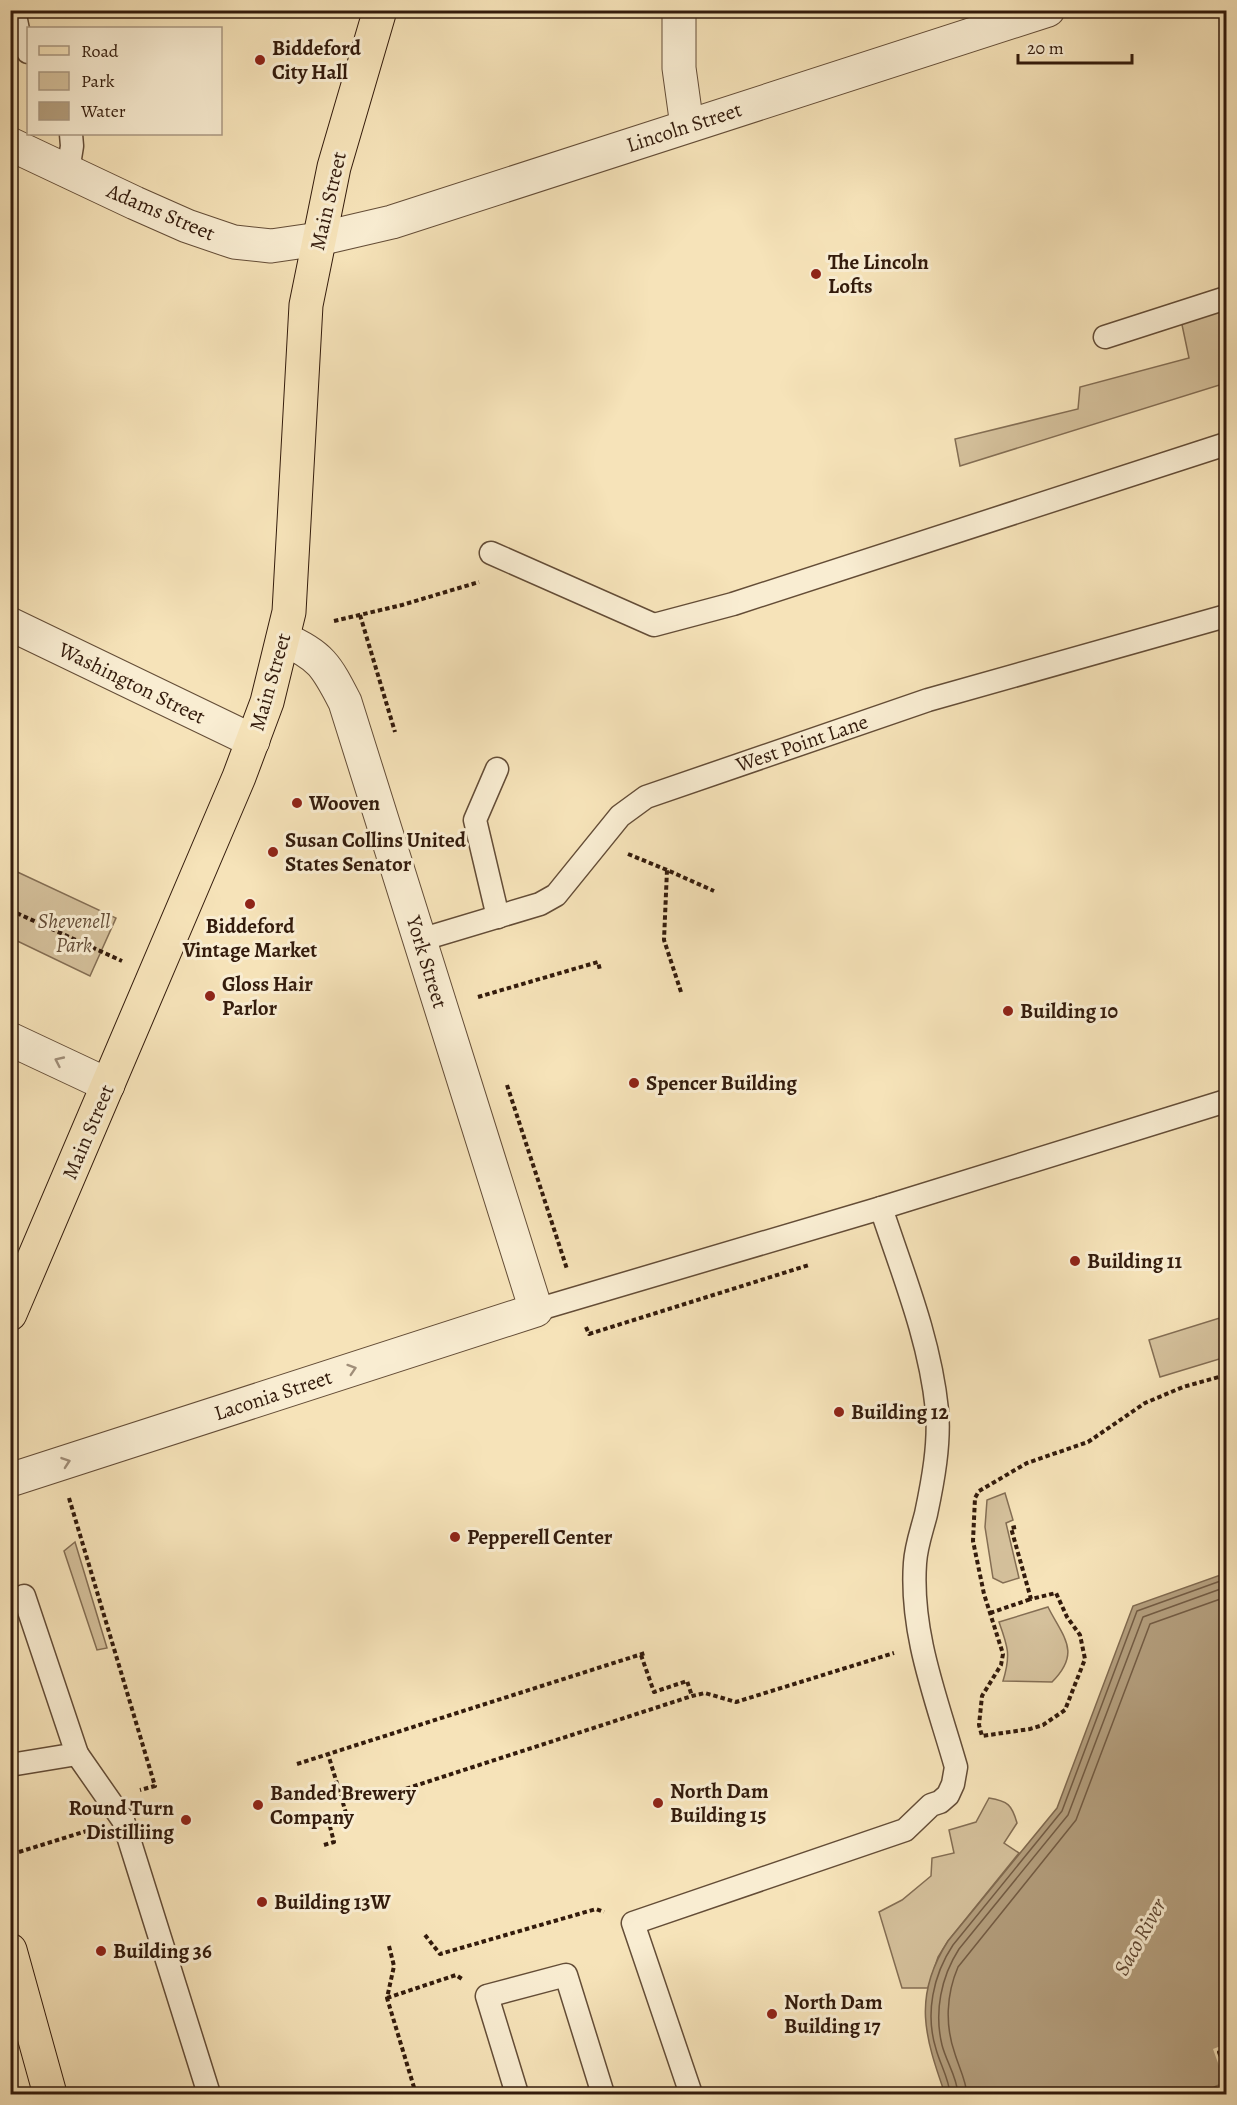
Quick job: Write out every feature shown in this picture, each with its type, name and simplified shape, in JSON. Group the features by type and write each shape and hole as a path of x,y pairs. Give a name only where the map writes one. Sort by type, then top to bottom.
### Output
{"main road":[{"name":"Main Street","path":"10,1314 254,741 267,702 284,639 292,586 306,304 334,167 380,10"},
{"path":"12,1957 50,2094"}],"street":[{"path":"679,10 679,68 687,126"},
{"name":"Lincoln Street","path":"319,239 392,222 1048,10"},
{"name":"Adams Street","path":"10,144 187,226 234,242 271,246 319,239"},
{"name":"Washington Street","path":"10,624 254,741"},
{"name":"York Street","path":"284,639 308,650 330,672 345,702 536,1310"},
{"path":"10,1038 108,1085"},
{"name":"Laconia Street","path":"10,1480 536,1310"}],"lane":[{"path":"14,10 18,30 27,50"},
{"path":"68,171 72,146 71,135"},
{"path":"1105,337 1227,298"},
{"path":"491,553 654,625 733,604 1227,444"},
{"name":"West Point Lane","path":"420,940 540,904 556,895 620,816 646,797 928,700 1227,616"},
{"path":"497,769 474,820 498,917"},
{"path":"536,1310 881,1208 1227,1101"},
{"path":"691,2094 633,1923 905,1830 931,1805 940,1802 948,1795 956,1767 920,1644 914,1607 915,1561 936,1452 937,1412 931,1366 881,1208"},
{"path":"24,1596 77,1754 123,1820 209,2094"},
{"path":"10,1765 77,1754"},
{"path":"517,2094 487,1996 566,1975 603,2094"}],"path":[{"path":"334,621 402,605 456,588"},
{"path":"360,615 398,738"},
{"path":"628,854 714,891"},
{"path":"667,870 664,940 681,992"},
{"path":"10,910 154,975"},
{"path":"478,997 598,962 600,970"},
{"path":"474,986 482,1008"},
{"path":"506,1084 589,1334"},
{"path":"990,1613 1056,1593 1067,1617 1080,1635 1085,1659 1065,1710 1043,1725 982,1736 979,1725 982,1696 998,1671 1003,1654 990,1613 984,1594 973,1541 975,1497 979,1491 1027,1463 1088,1442 1145,1403 1183,1387 1227,1376"},
{"path":"19,1852 123,1820 145,1810 139,1791 154,1786 59,1464"},
{"path":"1016,1527 1011,1528 1031,1599"},
{"path":"399,1791 692,1696 705,1693 736,1702 920,1644"},
{"path":"297,1764 643,1654 654,1692 687,1681 692,1696"},
{"path":"324,1845 334,1842 328,1819 346,1814 328,1754"},
{"path":"424,1935 440,1954 596,1909 633,1923"},
{"path":"389,1946 394,1966 387,1998 416,2094"},
{"path":"387,1998 430,1984"},
{"path":"1227,2049 1219,2052 1225,2069 1227,2068"}],"green space":[{"path":"1226,305 1226,383 960,466 955,439 1078,409 1080,387 1189,358 1181,320"},
{"name":"Shevenell Park","path":"11,869 116,918 90,976 11,938"},
{"path":"1226,1316 1226,1357 1160,1377 1149,1340"},
{"path":"1005,1493 1013,1520 1006,1523 1019,1578 1003,1583 993,1578 985,1527 987,1500"},
{"path":"75,1542 107,1648 97,1650 64,1551"},
{"path":"1048,1607 1067,1644 1066,1662 1061,1671 1052,1682 1003,1681 1007,1651 999,1622"},
{"path":"989,1798 1005,1802 1013,1812 1017,1823 1004,1843 1019,1853 948,1941 938,1957 928,1988 902,1988 879,1912 902,1900 931,1876 932,1858 954,1853 949,1830 976,1822"}],"water":[{"name":"Saco River","path":"1226,1573 1226,2082 1214,2087 1211,2094 945,2094 932,2054 926,2017 926,1999 937,1961 948,1941 1057,1808 1133,1606"}],"pier":[{"path":"1226,2044 1226,2072 1222,2074 1213,2049"}],"place":[{"name":"Biddeford City Hall","path":"260,60"},
{"name":"The Lincoln Lofts","path":"816,274"},
{"name":"Wooven","path":"297,803"},
{"name":"Susan Collins United States Senator","path":"273,852"},
{"name":"Biddeford Vintage Market","path":"250,904"},
{"name":"Gloss Hair Parlor","path":"210,996"},
{"name":"Building 10","path":"1008,1011"},
{"name":"Spencer Building","path":"634,1083"},
{"name":"Building 11","path":"1075,1261"},
{"name":"Building 12","path":"839,1412"},
{"name":"Pepperell Center","path":"455,1537"},
{"name":"North Dam Building 15","path":"658,1803"},
{"name":"Banded Brewery Company","path":"258,1805"},
{"name":"Round Turn Distilliing","path":"186,1820"},
{"name":"Building 13W","path":"262,1902"},
{"name":"Building 36","path":"101,1951"},
{"name":"North Dam Building 17","path":"772,2014"}]}
